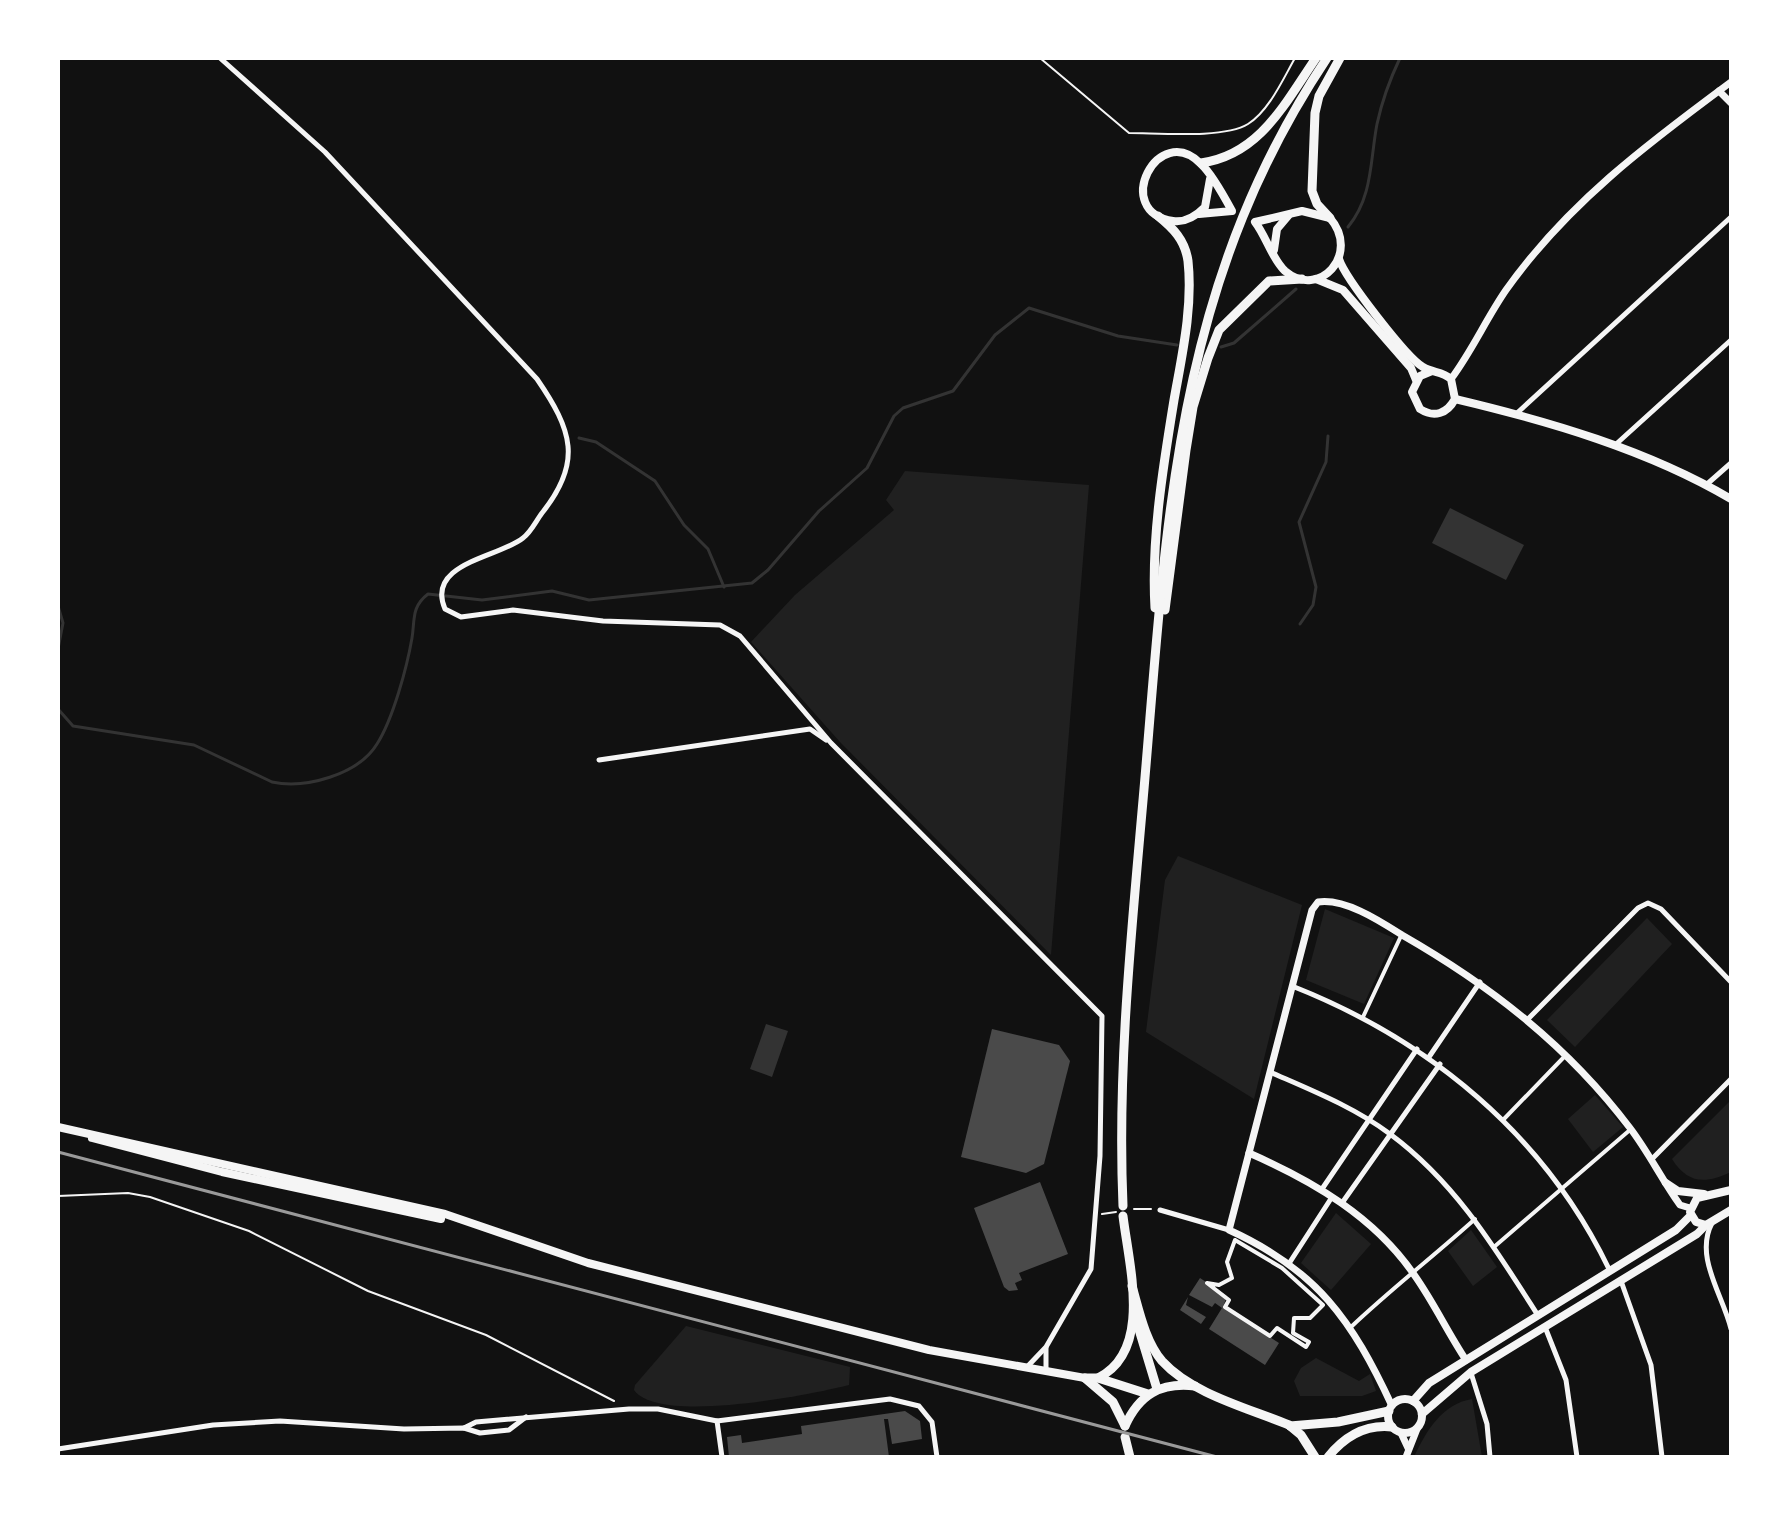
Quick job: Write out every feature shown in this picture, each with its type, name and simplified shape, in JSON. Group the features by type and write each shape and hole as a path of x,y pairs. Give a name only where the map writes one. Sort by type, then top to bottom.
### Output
{"main road":[{"path":"1201,163 1232,154 1267,130 1316,58"},
{"path":"1098,1378 1118,1366 1125,1356 1132,1305 1123,1211 1123,1050 1156,639 1183,418 1210,300 1259,178 1327,58"},
{"path":"1340,58 1319,96 1315,113 1312,191 1317,204 1342,237 1339,259 1352,287 1421,366 1451,379 1455,399"},
{"path":"1156,639 1153,582 1166,445 1186,334 1188,260 1175,230 1158,216 1144,199 1144,177 1149,167 1168,154 1191,156 1201,163 1232,211 1199,214 1179,222 1158,216"},
{"path":"1199,214 1209,198 1210,179"},
{"path":"1302,279 1283,269 1255,222 1312,210 1330,218"},
{"path":"1274,250 1277,229 1293,213"},
{"path":"1315,279 1325,275 1339,259"},
{"path":"1150,713 1193,407 1219,330 1256,291 1276,279 1315,279 1343,290 1411,368 1416,380 1413,399 1425,412 1441,413 1455,399"},
{"path":"1416,380 1432,371"},
{"path":"1455,399 1516,414 1614,447 1706,485 1731,499"},
{"path":"58,1127 445,1214 629,1275 929,1350 1026,1370 1098,1378 1153,1391"},
{"path":"71,1130 222,1172 461,1221"},
{"path":"222,1172 263,1172 310,1192"},
{"path":"1666,1183 1693,1194 1730,1191"},
{"path":"1413,1401 1429,1383 1676,1230 1697,1198 1730,1191"},
{"path":"1710,1197 1718,1206 1711,1222"},
{"path":"1328,1457 1357,1432 1380,1426 1397,1430 1417,1429 1422,1414 1471,1372 1731,1210"},
{"path":"1690,1212 1696,1222 1711,1222"},
{"path":"1132,1286 1154,1349 1163,1361 1197,1387"},
{"path":"1132,1305 1153,1391"},
{"path":"1085,1378 1113,1402 1125,1426 1137,1404 1153,1391 1180,1384 1197,1387 1289,1425 1301,1435 1315,1457"},
{"path":"1289,1425 1338,1422 1390,1408 1401,1400 1413,1401"},
{"path":"1413,1401 1422,1414"},
{"path":"1390,1408 1397,1430"},
{"path":"1125,1437 1130,1457"}],"street":[{"path":"220,58 325,152 537,379 557,409 567,440 569,463 563,488 523,539 463,566 443,588 442,604 450,613 461,617 513,610 603,621 720,625 740,636 831,743 1102,1016 1100,1156 1091,1269 1046,1347 1027,1363 1026,1370"},
{"path":"1451,379 1505,291 1561,222 1627,159 1731,82"},
{"path":"1719,91 1731,103"},
{"path":"1516,414 1731,217"},
{"path":"1614,447 1731,340"},
{"path":"1706,485 1731,463"},
{"path":"599,760 810,729 831,743"},
{"path":"1229,1230 1312,910 1318,902 1328,901 1402,934 1480,982 1528,1019 1566,1055 1631,1129 1680,1205 1690,1212"},
{"path":"1528,1019 1638,908 1648,903 1661,909 1730,978"},
{"path":"1363,1017 1402,934"},
{"path":"1429,1057 1480,982"},
{"path":"1291,986 1363,1017 1417,1049 1440,1064 1503,1120 1561,1190 1609,1269"},
{"path":"1322,1189 1417,1049"},
{"path":"1503,1120 1566,1055"},
{"path":"1342,1203 1440,1064"},
{"path":"1270,1072 1369,1120 1390,1134 1444,1182 1475,1219 1537,1314"},
{"path":"1652,1159 1731,1079"},
{"path":"1494,1247 1631,1129"},
{"path":"1249,1153 1322,1189 1371,1227 1413,1273 1466,1360"},
{"path":"1290,1262 1333,1197"},
{"path":"1160,1210 1229,1230 1290,1262 1334,1303 1351,1327 1390,1408"},
{"path":"1351,1327 1401,1279 1413,1273 1475,1219"},
{"path":"1711,1222 1706,1240 1708,1266 1731,1329"},
{"path":"1235,1240 1277,1263 1309,1290 1323,1305 1310,1318 1294,1318 1293,1333 1309,1342 1306,1347 1277,1328 1270,1336 1225,1307 1229,1300 1227,1296 1207,1283 1219,1285 1232,1278 1227,1262 1235,1240"},
{"path":"1621,1281 1651,1365 1662,1457"},
{"path":"1545,1327 1566,1380 1577,1457"},
{"path":"1046,1347 1046,1373"},
{"path":"1471,1372 1487,1424 1490,1457"},
{"path":"464,1428 476,1422 629,1409 658,1409 717,1421 890,1399 909,1401 919,1406 932,1422 937,1457"},
{"path":"58,1449 213,1425 280,1421 404,1429 464,1428 480,1433 509,1430 526,1417"},
{"path":"717,1421 722,1457"},
{"path":"1406,1457 1417,1429"},
{"path":"1397,1430 1408,1448"}],"path":[{"path":"1040,58 1129,133 1219,132 1248,124 1277,91 1295,58"},
{"path":"58,1196 128,1193 150,1197 249,1231 368,1291 486,1335 629,1409"}],"shaded area":[{"path":"905,471 1089,485 1051,955 840,742 751,642 795,595 894,510 886,500"},
{"path":"1450,508 1524,545 1506,580 1432,543"},
{"path":"1178,856 1302,905 1254,1099 1146,1032 1165,880"},
{"path":"1325,909 1394,938 1364,1004 1306,980"},
{"path":"1647,918 1672,944 1575,1047 1547,1020"},
{"path":"766,1024 788,1031 772,1077 750,1069"},
{"path":"1595,1095 1623,1127 1593,1152 1568,1119"},
{"path":"1731,1100 1731,1172 1705,1180 1684,1173 1672,1159"},
{"path":"1336,1213 1371,1244 1331,1290 1301,1263"},
{"path":"1471,1230 1497,1267 1473,1286 1448,1251"},
{"path":"686,1326 850,1367 849,1385 736,1404 673,1405 649,1400 634,1390 635,1385"},
{"path":"1316,1358 1359,1381 1370,1374 1376,1391 1362,1396 1300,1396 1294,1381 1301,1368"},
{"path":"1472,1399 1482,1457 1414,1457 1436,1420 1452,1407"}],"building":[{"path":"992,1029 1059,1045 1070,1061 1044,1164 1026,1173 961,1157"},
{"path":"1040,1182 1068,1254 1019,1273 1022,1280 1015,1283 1018,1290 1009,1291 1004,1287 974,1208"},
{"path":"1200,1278 1227,1296 1223,1307 1279,1343 1265,1365 1209,1329 1222,1308 1215,1303 1212,1307 1189,1295"},
{"path":"1188,1297 1186,1305 1206,1317 1201,1324 1180,1310"},
{"path":"905,1411 920,1421 922,1439 892,1444 888,1419 884,1419 889,1457 729,1457 727,1437 741,1435 742,1443 802,1434 801,1426"}],"waterway":[{"path":"1348,227 1366,191 1379,115 1400,58"},
{"path":"1221,347 1234,343 1296,289"},
{"path":"58,709 73,726 194,745 272,782 300,783 330,777 368,755 383,733 403,678 416,609 428,594 482,600 552,591 589,600 752,583 768,570 819,511 867,468 894,416 903,408 953,391 995,335 1029,308 1118,336 1177,345"},
{"path":"1300,624 1313,605 1316,587 1299,522 1326,462 1328,436"},
{"path":"579,438 596,442 655,481 684,525 708,549 724,587"},
{"path":"58,606 63,623 58,649"}],"railway":[{"path":"58,1152 1217,1457"}]}
